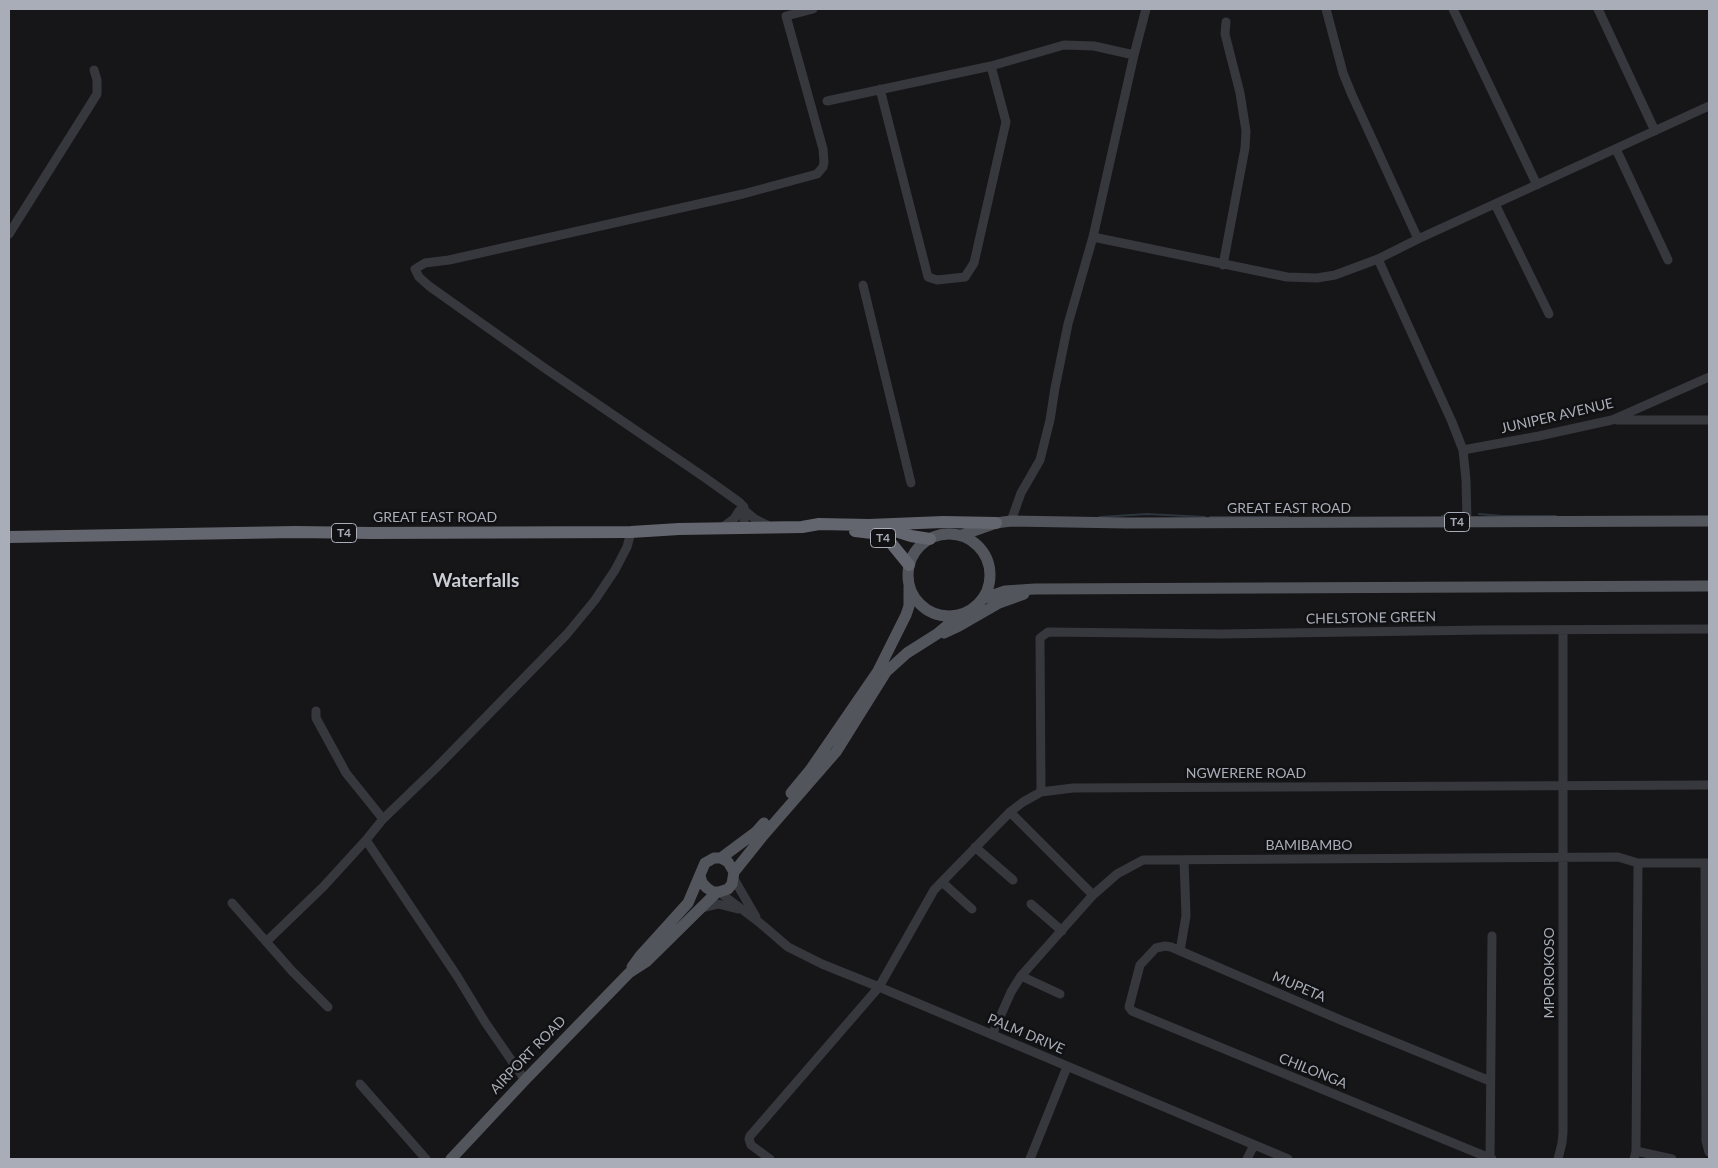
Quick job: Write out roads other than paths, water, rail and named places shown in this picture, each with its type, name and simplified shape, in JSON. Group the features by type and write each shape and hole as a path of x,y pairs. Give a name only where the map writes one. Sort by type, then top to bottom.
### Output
{"highway":[{"name":"GREAT EAST ROAD","path":"9,537 295,532 631,532 723,527 802,527 819,524 996,523"},
{"name":"GREAT EAST ROAD","path":"869,524 911,536 930,539"},
{"name":"GREAT EAST ROAD","path":"802,527 813,530 872,533 891,542 909,565"}],"main road":[{"name":"GREAT EAST ROAD","path":"996,523 1011,521 1120,523 1709,520"},
{"name":"T4","path":"962,535 996,523"},
{"path":"721,858 756,832 810,770 878,671 906,616 909,606 909,565 916,550 940,534 962,535 975,543 984,554 989,569 988,584 982,599 976,606 960,614 937,634 907,653 886,672 836,752 762,837 734,875 730,887 718,892 710,890 704,886 700,875 703,866 708,860 714,858 721,858 728,862 734,875"},
{"path":"909,586 915,598 924,608 935,614 948,616 960,614"},
{"path":"982,599 1005,591 1035,589 1709,586"},
{"path":"937,634 951,630 999,603 1035,589"},
{"name":"AIRPORT ROAD","path":"451,1159 629,973 640,956 688,903 700,875"},
{"name":"AIRPORT ROAD","path":"629,973 646,962 718,892"}],"street":[{"path":"770,527 755,519 704,477 437,292 419,277 415,270 425,263 449,260 743,194 818,174 824,162 823,149 786,16 797,11 813,9"},
{"path":"1011,521 1021,493 1040,460 1050,420 1068,324 1093,237 1146,9"},
{"path":"1326,9 1343,73 1418,239"},
{"path":"1453,9 1537,185"},
{"path":"1598,9 1655,131"},
{"path":"1223,264 1245,148 1246,131 1240,93 1225,34 1226,22"},
{"path":"827,101 991,66 1064,44 1094,46 1134,54"},
{"path":"880,89 928,278 937,280 965,277 974,263 1006,122 991,66"},
{"path":"9,234 97,94 97,80 94,70"},
{"path":"1093,237 1287,277 1317,278 1342,273 1378,259 1709,106"},
{"path":"1616,149 1668,260"},
{"path":"1495,204 1549,314"},
{"path":"1378,259 1452,422 1462,450 1466,480 1467,522"},
{"path":"863,285 911,483"},
{"name":"JUNIPER AVENUE","path":"1462,450 1612,420 1709,377"},
{"path":"1612,420 1709,420"},
{"path":"723,527 734,519 741,507"},
{"path":"741,507 742,527"},
{"path":"267,941 323,887 383,819 437,767 567,634 595,600 615,570 627,547 631,532"},
{"name":"CHELSTONE GREEN","path":"1041,792 1040,642 1042,634 1048,632 1220,634 1709,629"},
{"name":"MPOROKOSO","path":"1558,1159 1563,1132 1563,630"},
{"path":"316,712 320,726 346,773 383,819"},
{"name":"NGWERERE ROAD","path":"770,1159 751,1145 750,1136 880,986 928,900 942,882 1010,812 1022,802 1041,792 1073,788 1709,785"},
{"path":"1010,812 1093,895"},
{"path":"366,840 525,1080"},
{"path":"975,847 1013,880"},
{"name":"BAMIBAMBO","path":"992,1035 1011,992 1021,976 1093,895 1117,874 1143,860 1618,857 1638,863 1707,863"},
{"path":"1180,951 1186,916 1184,860"},
{"path":"1638,863 1635,1155 1672,1159"},
{"path":"1707,863 1706,1141 1709,1152"},
{"name":"PALM DRIVE","path":"734,875 742,894 760,923"},
{"path":"942,882 972,909"},
{"name":"PALM DRIVE","path":"718,892 749,914 788,947 822,964 880,986 1067,1067 1288,1159"},
{"path":"232,903 292,971 328,1007"},
{"name":"PALM DRIVE","path":"701,908 718,904 734,907 749,914"},
{"path":"1030,904 1062,932"},
{"path":"1491,1159 1492,936"},
{"name":"MUPETA","path":"1130,1004 1142,961 1160,947 1165,946 1490,1081"},
{"path":"1021,976 1060,994"},
{"name":"CHILONGA","path":"1130,1004 1129,1008 1132,1010 1491,1159"},
{"path":"1030,1159 1067,1067"},
{"path":"360,1084 426,1159"},
{"path":"1247,1159 1254,1145"}],"waterway":[{"path":"1442,516 1461,513"},
{"path":"1100,517 1147,514 1205,517"},
{"path":"1479,514 1556,516"},
{"path":"1210,517 1288,517"}],"district":[{"name":"Waterfalls","path":"476,581"}]}
